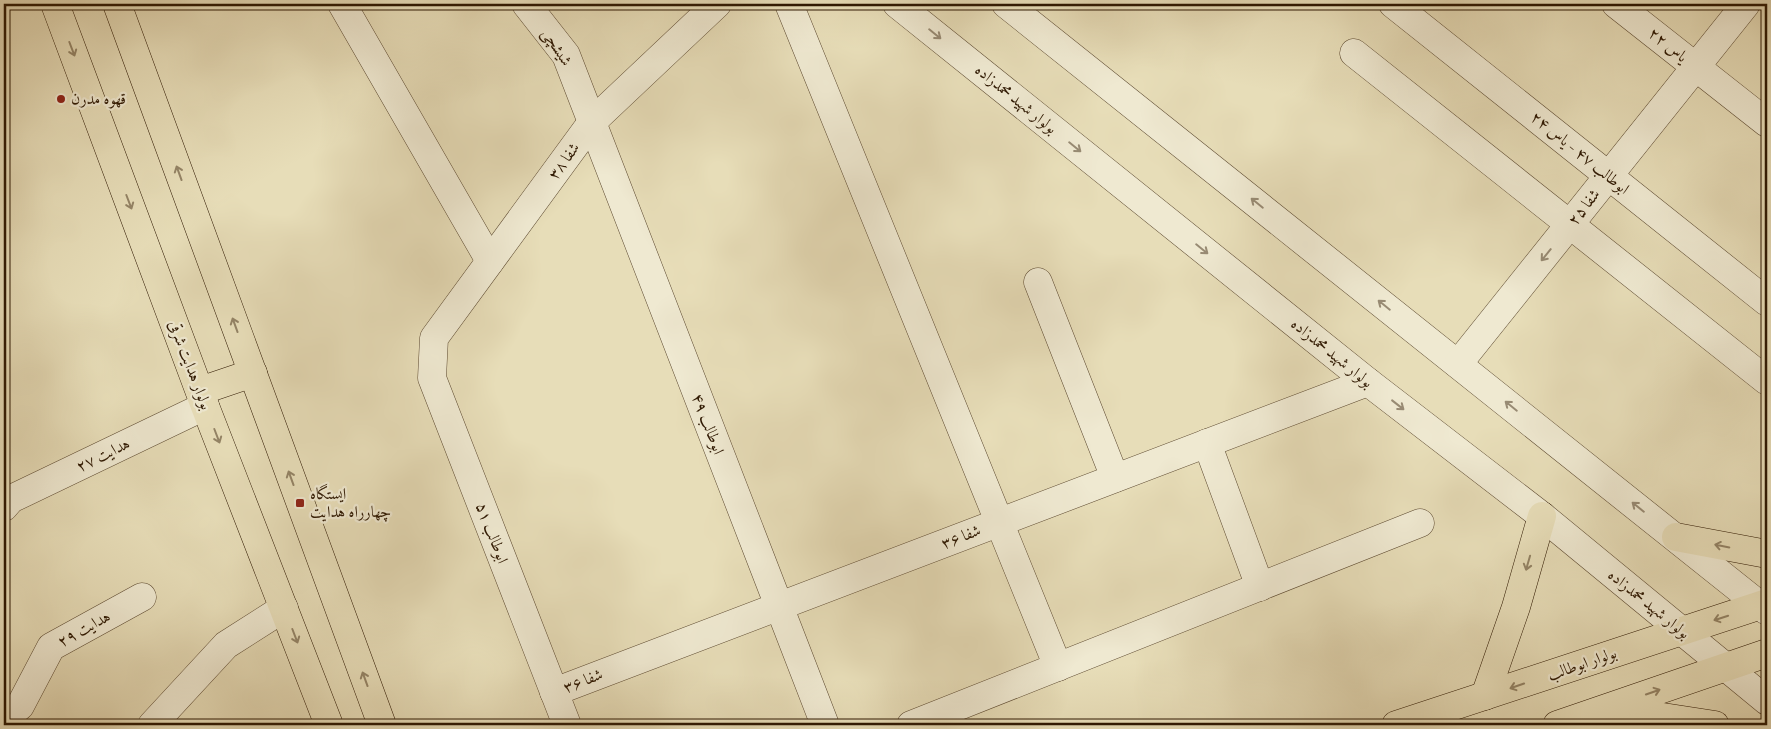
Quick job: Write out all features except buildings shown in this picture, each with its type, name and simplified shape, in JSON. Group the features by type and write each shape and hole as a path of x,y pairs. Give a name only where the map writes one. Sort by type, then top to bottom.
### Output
{"main road":[{"name":"بولوار هدایت شرقی","path":"55,4 203,399 329,725"},
{"path":"117,4 382,725"},
{"path":"203,399 253,373"},
{"path":"1485,696 1516,607 1542,516"},
{"path":"1676,537 1767,554"},
{"name":"بولوار ابوطالب","path":"1396,725 1682,630 1765,606"},
{"path":"1557,725 1767,653"},
{"path":"1607,708 1715,725"}],"street":[{"path":"342,4 490,261"},
{"name":"شیشچی","path":"526,4 566,55 592,122"},
{"name":"شفا ۳۸","path":"434,338 592,122 717,4"},
{"path":"790,4 1058,667"},
{"name":"بولوار شهید محمدزاده","path":"897,4 1368,382 1542,516 1767,700"},
{"path":"1006,4 1765,606"},
{"name":"ابوطالب ۴۷ - یاس ۲۴","path":"1393,4 1767,302"},
{"name":"یاس ۲۲","path":"1616,4 1767,123"},
{"name":"شفا ۲۵","path":"1458,364 1746,4"},
{"path":"1354,54 1767,381"},
{"name":"ابوطالب ۴۹","path":"592,122 825,725"},
{"path":"1038,282 1115,478"},
{"name":"ابوطالب ۵۱","path":"434,338 432,378 567,725"},
{"name":"شفا ۳۶","path":"554,692 1368,382"},
{"name":"هدایت ۲۷","path":"4,507 11,499 203,399"},
{"path":"1207,444 1260,586"},
{"path":"911,725 1420,523"},
{"name":"هدایت ۲۹","path":"4,720 20,706 51,647 142,597"},
{"path":"163,720 226,645 284,608"}],"place":[{"name":"قهوه مدرن","path":"61,99"},
{"name":"ایستگاه چهارراه هدایت","path":"300,503"}]}
